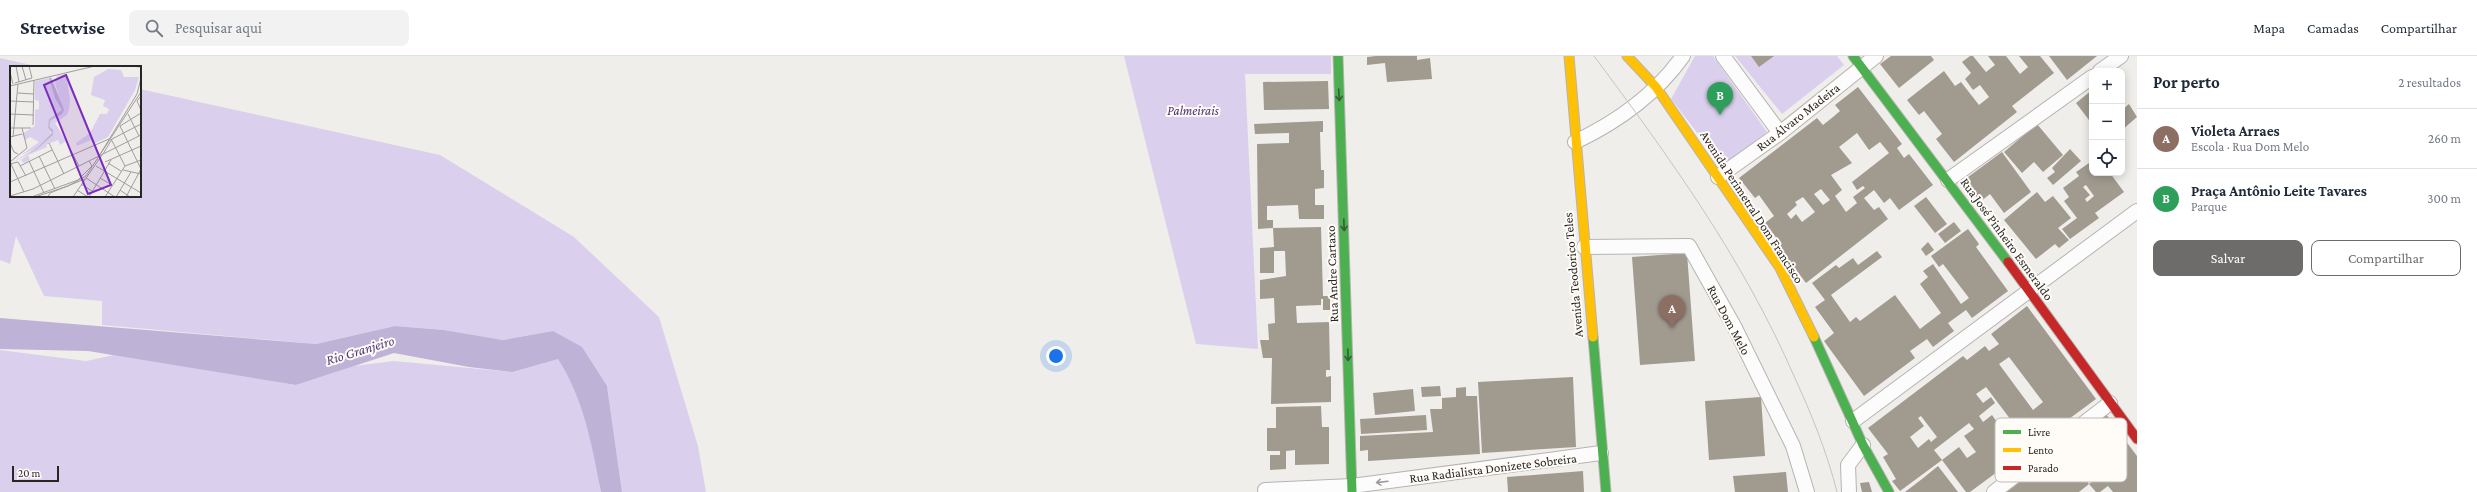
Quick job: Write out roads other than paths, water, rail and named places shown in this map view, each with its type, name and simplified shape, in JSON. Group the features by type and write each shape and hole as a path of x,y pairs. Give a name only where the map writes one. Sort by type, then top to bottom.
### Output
{"street":[{"name":"Rua Andre Cartaxo","path":"1338,56 1352,489"},
{"name":"Avenida Teodorico Teles","path":"1569,56 1575,142 1606,492"},
{"name":"Avenida Perimetral Dom Francisco","path":"1627,56 1656,87 1780,268 1803,313 1863,444 1889,492"},
{"path":"1575,142 1606,127 1633,108 1656,87 1683,56"},
{"path":"1722,56 1780,133"},
{"name":"Rua José Pinheiro Esmeraldo","path":"1853,56 1948,180 2121,418"},
{"name":"Rua Álvaro Madeira","path":"1718,177 1780,133 1876,56"},
{"path":"2104,68 2121,56"},
{"path":"1948,180 2089,79"},
{"path":"1853,421 2137,212"},
{"name":"Rua Dom Melo","path":"1584,248 1689,246 1735,328 1793,446 1807,492"},
{"path":"2090,418 2110,403"},
{"name":"Rua José Pinheiro Esmeraldo","path":"2127,426 2137,439"},
{"path":"1849,492 1848,465 1863,444"},
{"name":"Rua Radialista Donizete Sobreira","path":"1265,490 1352,489 1602,453"},
{"path":"1994,492 2007,482"}],"water":[{"name":"Rio Granjeiro","path":"0,318 316,344 395,326 444,330 503,340 553,331 582,347 607,386 622,492 601,492 586,423 581,407 567,374 558,359 512,372 469,367 394,353 296,385 88,351 0,349"}],"tram line":[{"path":"1594,56 1677,171 1703,210 1752,291 1774,333 1806,404 1823,447 1837,492"}],"place":[{"name":"Praça Antônio Leite Tavares","path":"1720,115"},
{"name":"Violeta Arraes","path":"1672,328"}],"park label":[{"name":"Palmeirais","path":"1193,110"}]}
